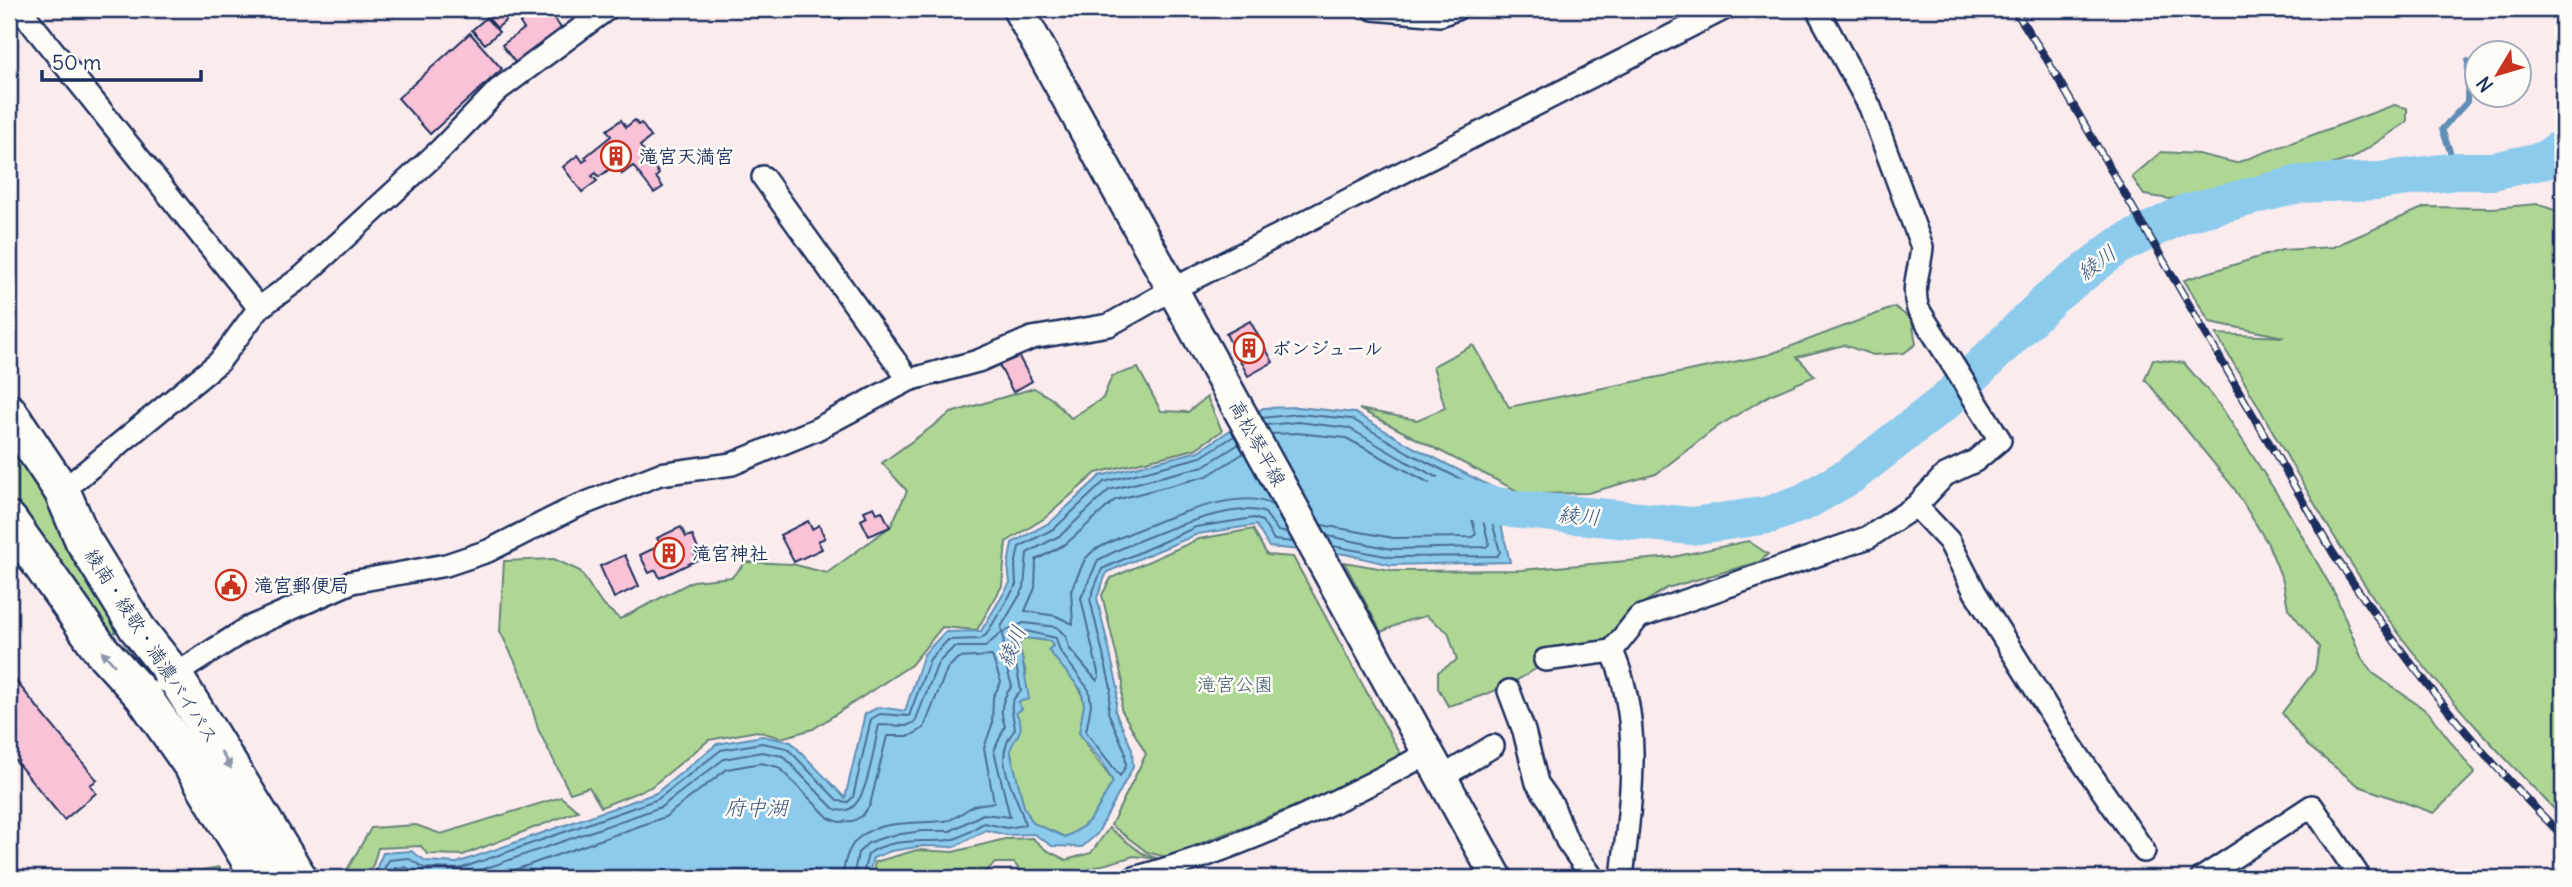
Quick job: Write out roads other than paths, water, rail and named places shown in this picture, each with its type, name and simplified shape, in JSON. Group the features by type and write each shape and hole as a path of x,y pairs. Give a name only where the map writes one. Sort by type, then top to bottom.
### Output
{"highway":[{"name":"綾南・綾歌・満濃バイパス","path":"9,412 62,491 82,540 137,628 174,675 259,856"},
{"name":"綾南・綾歌・満濃バイパス","path":"9,520 102,650 143,696 259,856 299,878"}],"main road":[{"name":"高松琴平線","path":"1018,9 1497,878"}],"street":[{"path":"20,9 259,309"},
{"path":"62,491 219,362 259,309 303,276 440,150 498,90 607,9"},
{"path":"1373,9 1440,15 1456,9"},
{"path":"143,696 247,628 352,582 446,565 488,551 573,508 660,474 733,464 816,430 909,380 978,361 1032,338 1110,325 1173,289 1724,9"},
{"path":"1545,660 1612,651 1639,617 1869,537 1916,506 1945,475 1975,461 2000,440 1919,309 1913,291 1920,270 1922,247 1870,107 1817,9"},
{"path":"763,177 909,380"},
{"path":"1916,506 1949,541 1975,592 2068,741 2144,851"},
{"path":"1612,651 1624,678 1632,741 1632,791 1622,878"},
{"path":"1509,691 1524,731 1537,783 1552,804 1567,841 1593,878"},
{"path":"1134,878 1162,874 1303,817 1493,746"},
{"path":"2202,878 2312,806 2360,878"}],"water":[{"name":"府中湖","path":"1298,407 1355,413 1413,447 1492,487 1510,562 1391,565 1345,554 1269,547 1256,525 1198,534 1107,572 1097,598 1118,688 1115,711 1132,749 1133,767 1097,834 1082,847 1052,846 1034,834 1006,835 986,830 954,847 924,846 891,851 873,858 868,878 372,878 383,853 411,851 426,861 457,863 656,793 717,744 762,736 791,742 845,798 865,714 879,707 905,711 924,654 945,632 981,631 1010,583 1008,566 1012,543 1051,522 1100,476 1199,451 1263,408","holes":["1025,638 1050,641 1053,646 1048,650 1082,691 1084,705 1079,733 1103,763 1113,782 1089,820 1065,837 1033,823 1024,807 1010,750 1021,728 1016,713 1022,709 1018,702 1029,699 1019,641"]}],"waterway":[{"path":"2457,171 2442,129 2464,105"},
{"name":"綾川","path":"1445,495 1512,509 1692,526 1769,515 1804,502 1851,475 1946,401 2053,296 2118,246 2186,213 2300,184 2378,181 2457,171 2493,171 2545,160 2563,147"}],"railway":[{"path":"2014,9 2046,58 2333,553 2385,629 2440,701 2499,770 2563,836"}],"place":[{"name":"滝宮天満宮","path":"616,156"},
{"name":"ボンジュール","path":"1249,348"},
{"name":"滝宮神社","path":"669,553"},
{"name":"滝宮郵便局","path":"231,585"}],"park label":[{"name":"滝宮公園","path":"1235,684"}]}
